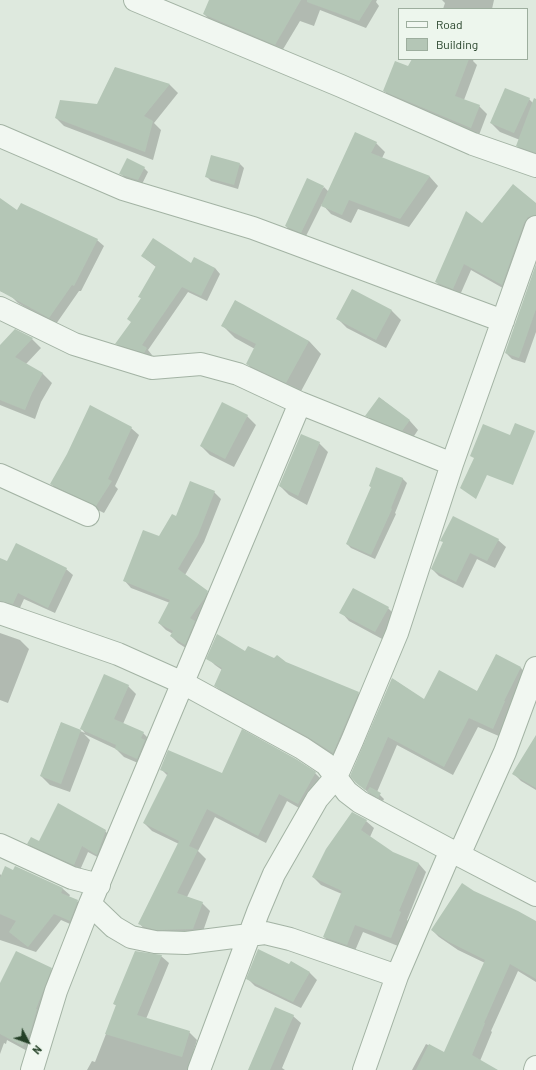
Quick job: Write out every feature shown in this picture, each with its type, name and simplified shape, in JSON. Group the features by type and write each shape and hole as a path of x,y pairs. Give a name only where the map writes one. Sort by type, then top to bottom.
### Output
{"street":[{"path":"135,0 341,86 472,144 536,166"},
{"path":"0,136 123,188 253,228 503,321"},
{"path":"199,1070 249,935 272,880 317,799 336,777 397,633 452,464 536,227"},
{"path":"0,308 74,344 152,368 201,364 238,374 300,403 452,464"},
{"path":"32,1070 56,991 90,904 300,403"},
{"path":"0,475 88,515"},
{"path":"0,613 118,654 183,683 302,748 326,764 347,792 360,802 536,894"},
{"path":"364,1070 397,976 505,752 536,668"},
{"path":"0,845 72,878 99,885"},
{"path":"90,904 114,927 130,937 155,942 186,943 265,934 290,939 397,976"}],"building":[{"path":"209,0 301,0 275,45 203,14"},
{"path":"307,0 372,0 359,21 307,2"},
{"path":"411,60 469,60 455,96 480,105 471,128 383,91 395,61 408,66"},
{"path":"115,67 170,84 144,116 153,121 145,152 55,118 60,100 97,104"},
{"path":"505,88 530,98 514,133 490,123"},
{"path":"534,98 536,99 536,153 516,146"},
{"path":"355,132 377,142 371,153 430,176 400,219 349,200 342,215 321,206"},
{"path":"211,155 240,163 234,185 205,177"},
{"path":"127,158 145,167 138,180 119,174"},
{"path":"307,178 324,186 301,233 285,226"},
{"path":"513,184 536,203 536,215 528,217 524,223 502,285 464,264 453,289 435,282 466,211 482,223"},
{"path":"0,198 17,210 21,203 98,239 74,286 72,285 49,318 0,291"},
{"path":"153,238 191,263 194,257 215,268 201,296 182,287 142,345 147,348 144,353 115,344 131,322 127,319 141,298 138,297 156,266 141,256"},
{"path":"536,264 536,309 519,358 505,353"},
{"path":"352,289 392,310 376,340 336,319"},
{"path":"235,300 309,341 286,383 246,364 256,344 221,326"},
{"path":"15,329 33,338 15,357 43,373 25,410 0,400 0,345"},
{"path":"379,397 410,420 402,431 365,416"},
{"path":"222,402 248,415 225,459 200,446"},
{"path":"90,405 132,427 108,479 112,481 96,506 50,484 67,454"},
{"path":"515,423 535,431 513,485 487,475 476,499 460,488 474,458 470,456 483,424 510,435"},
{"path":"301,434 320,442 298,496 279,486"},
{"path":"376,467 403,478 391,508 392,509 371,555 346,544 371,487 369,486"},
{"path":"190,481 215,491 198,535 178,569 208,591 190,618 195,621 185,645 170,636 173,631 158,623 170,600 123,581 143,530 159,536 172,514 176,516"},
{"path":"453,516 499,539 487,561 470,553 456,582 431,569 443,542 440,541"},
{"path":"16,543 67,568 48,608 18,593 13,604 0,601 0,558 7,561"},
{"path":"353,588 389,607 375,632 339,613"},
{"path":"217,634 245,651 248,646 274,658 277,655 286,662 359,692 333,753 308,737 214,686 222,668 206,659"},
{"path":"496,654 521,667 504,701 493,729 469,718 444,767 388,737 365,790 356,783 350,776 392,678 424,699 439,670 477,691"},
{"path":"104,674 129,685 114,719 144,732 141,738 145,740 137,759 115,749 116,745 80,729"},
{"path":"61,722 81,730 61,784 40,776"},
{"path":"242,729 316,772 298,804 279,794 258,836 207,809 189,846 198,850 177,893 203,902 193,929 156,930 138,924 179,841 143,823 168,773 160,770 168,750 222,773"},
{"path":"536,735 536,788 512,774"},
{"path":"370,787 381,793 378,798 367,791"},
{"path":"58,803 106,830 97,855 82,846 74,865 27,844 31,837 39,841"},
{"path":"352,812 367,820 361,830 393,852 419,863 399,911 401,912 391,938 355,925 347,945 323,937 342,891 312,877 326,849"},
{"path":"5,866 13,870 15,866 63,888 61,893 78,900 70,921 54,914 28,947 9,932 16,921 0,914 0,878"},
{"path":"462,883 474,891 536,921 536,979 510,964 484,1023 472,1055 498,1070 416,1070 429,1044 444,1052 485,960 449,942 431,930"},
{"path":"258,949 289,964 291,961 310,972 293,1002 246,979"},
{"path":"16,951 52,968 36,1009 31,1030 23,1046 0,1034 0,983"},
{"path":"135,951 162,955 137,1015 190,1031 182,1057 105,1034 116,1005 113,1004"},
{"path":"275,1007 294,1015 270,1070 248,1070"}]}
